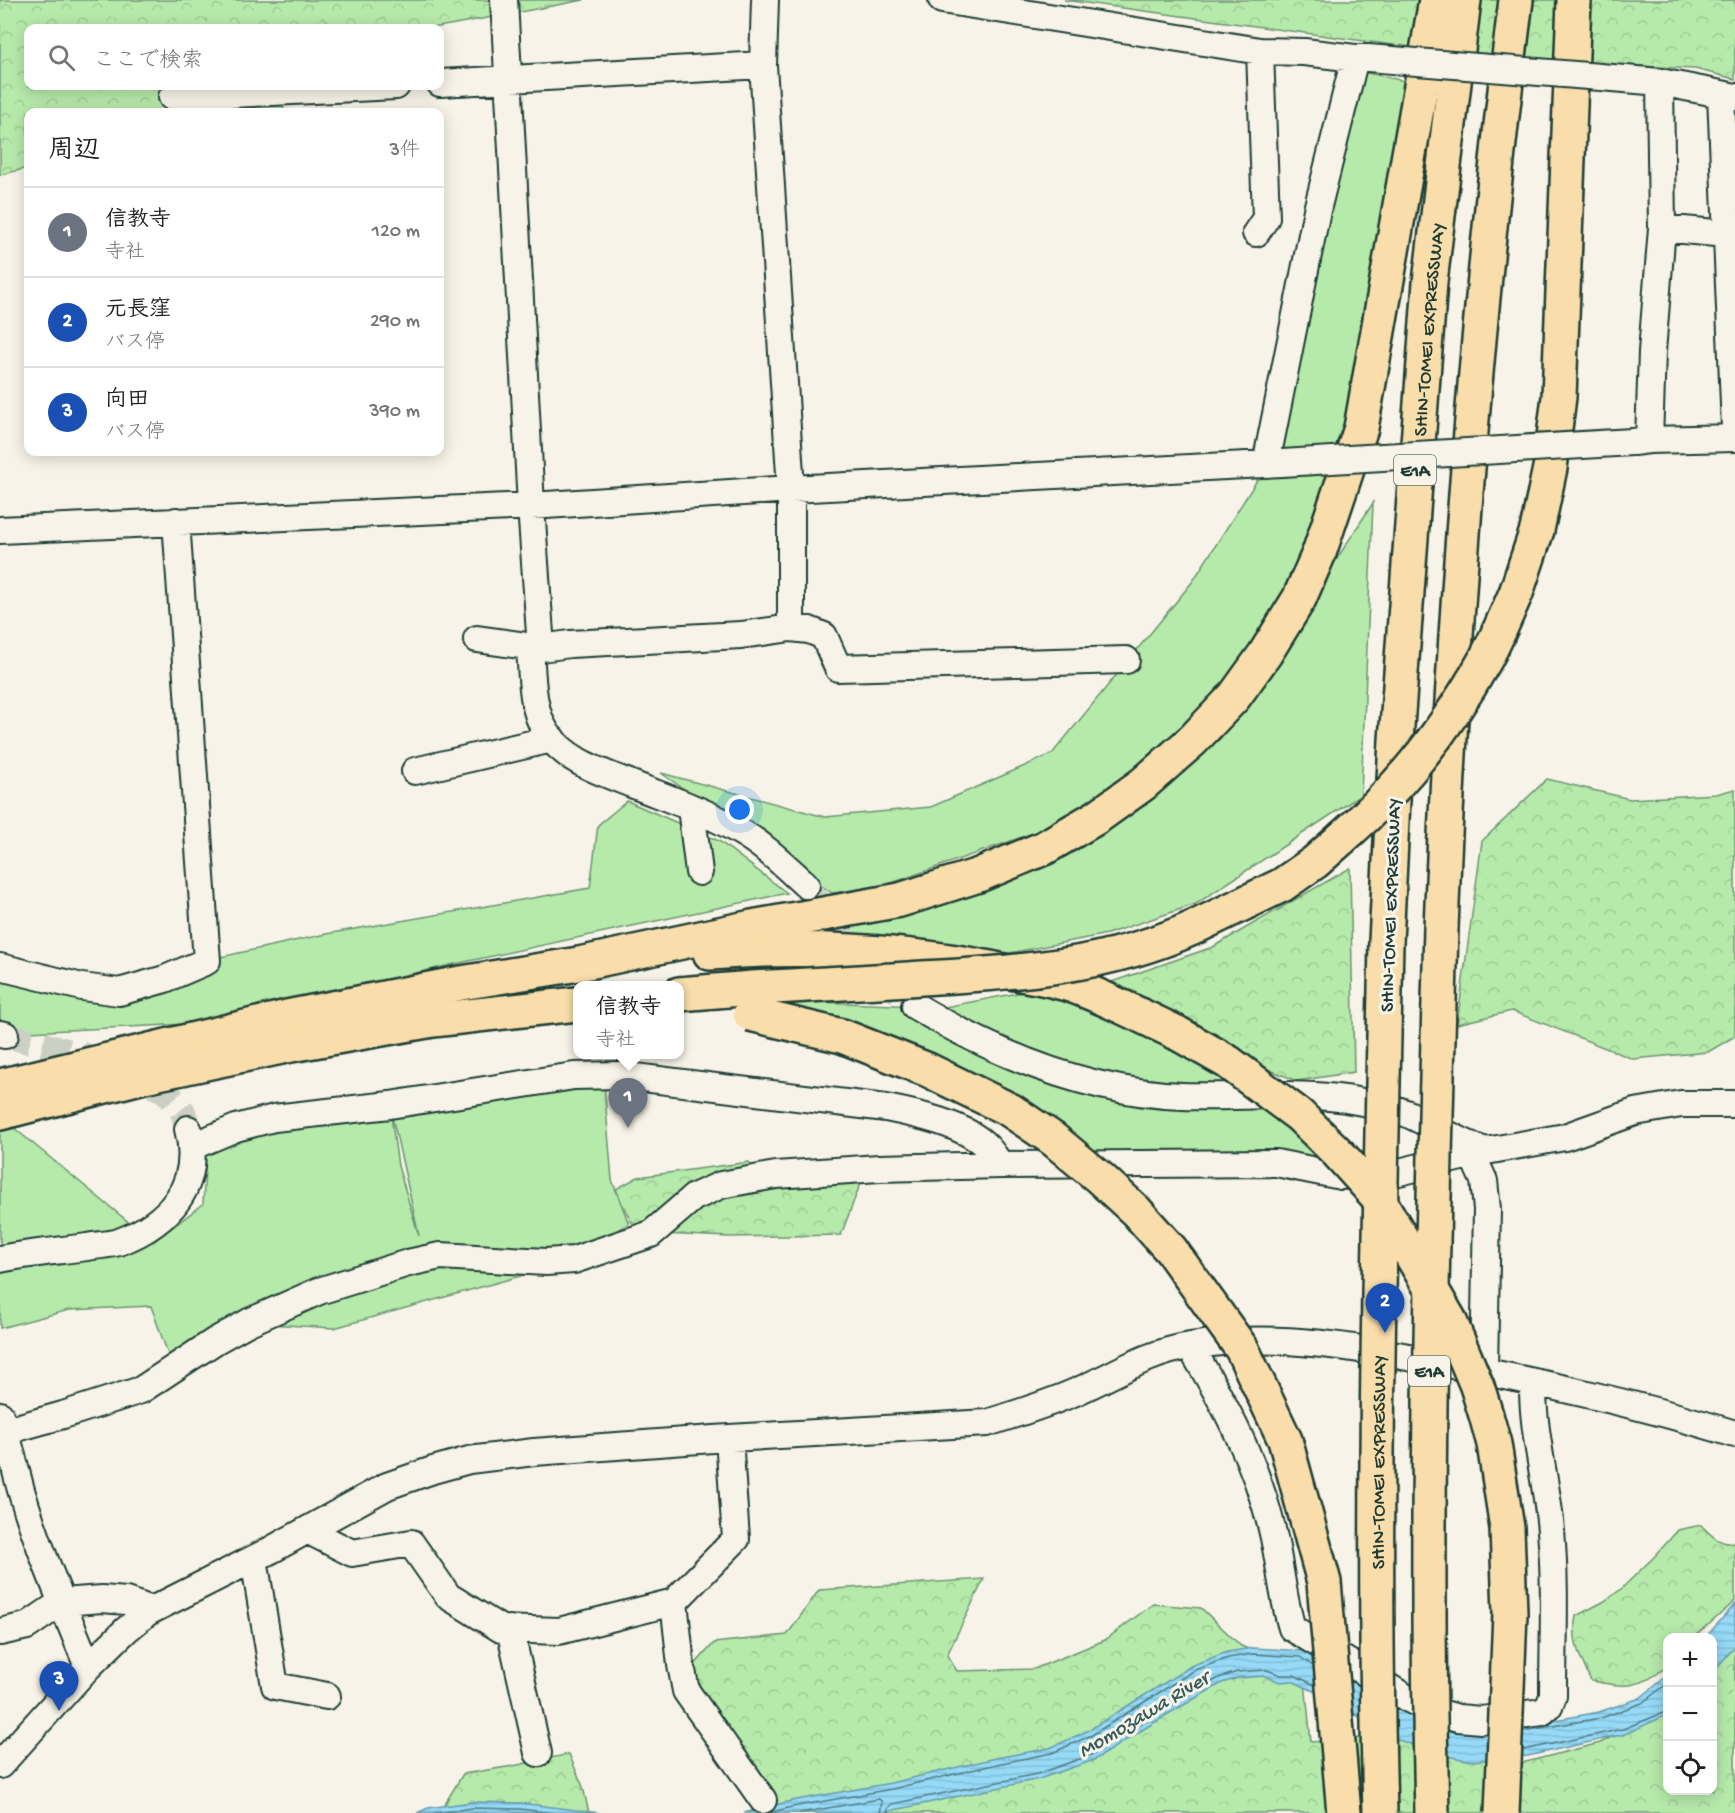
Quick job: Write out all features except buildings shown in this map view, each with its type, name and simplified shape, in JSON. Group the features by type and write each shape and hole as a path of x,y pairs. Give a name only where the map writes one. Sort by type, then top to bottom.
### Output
{"highway":[{"path":"0,1086 287,1017 900,900 979,875 1044,848 1097,817 1143,784 1193,740 1234,698 1299,599 1319,553 1361,428 1436,0"},
{"name":"SHIN-TOMEI EXPRESSWAY","path":"1380,1813 1376,1670 1377,1392 1386,942 1398,717 1430,282 1464,0"},
{"name":"E1A","path":"1432,1813 1428,1679 1429,1385 1441,928 1455,646 1472,418 1487,239 1516,0"},
{"path":"684,1008 1014,973 1079,963 1138,949 1195,927 1282,885 1315,862 1370,814 1420,758 1451,716 1486,658 1516,593 1539,520 1550,468 1559,397 1574,0"},
{"path":"579,963 748,950 914,955 970,963 1070,985 1177,1033 1228,1062 1299,1115 1376,1195 1449,1319 1477,1386 1494,1444 1507,1527 1510,1614 1502,1813"},
{"path":"684,994 751,1001 928,1070 1010,1110 1053,1139 1100,1178 1136,1211 1171,1250 1242,1349 1285,1440 1324,1582 1344,1813"},
{"path":"0,1113 144,1076 291,1045 433,1020 573,1004"}],"street":[{"path":"504,0 531,506 541,648"},
{"path":"765,0 763,65 791,489 791,628"},
{"path":"942,0 1260,51 1304,52 1659,82 1728,96 1735,428"},
{"path":"1256,233 1266,218 1260,51"},
{"path":"1274,463 1317,210 1362,58"},
{"path":"444,83 763,65"},
{"path":"1640,441 1652,352 1662,228 1659,82"},
{"path":"172,97 315,90"},
{"path":"1662,228 1730,235"},
{"path":"0,530 531,506 1640,441 1735,438"},
{"path":"0,967 82,987 119,992 165,979 207,961 176,521"},
{"path":"806,885 770,852 746,836 691,808 590,767 565,754 546,732 539,717 533,689 530,647 741,635 791,628 809,630 824,636 838,668 1126,660"},
{"path":"477,639 541,648"},
{"path":"415,771 552,739"},
{"path":"691,808 699,872"},
{"path":"915,1006 991,1047 1061,1073 1118,1088 1181,1096 1308,1096 1346,1099 1405,1113 1479,1153 1488,1209 1484,1371"},
{"path":"0,1259 117,1242 144,1229 168,1213 184,1192 191,1170 190,1138 274,1118 390,1105 574,1076 619,1075 875,1106 923,1115 959,1129 985,1145 1001,1165"},
{"path":"88,1667 21,1490 3,1423 106,1402 141,1390 215,1341 249,1322 319,1291 408,1263 440,1256 546,1262 574,1260 651,1234 694,1197 721,1185 776,1175 879,1168 1001,1165 1276,1163 1341,1176 1399,1172 1479,1153 1565,1137 1635,1112 1681,1104 1735,1104"},
{"path":"0,1765 88,1667 126,1630 152,1610 254,1559 387,1486 469,1460 534,1452 729,1438 987,1423 1074,1393 1143,1358 1190,1346 1262,1339 1401,1356 1484,1371 1659,1412 1735,1434"},
{"path":"1190,1346 1219,1394 1258,1478 1272,1529 1287,1613 1292,1628 1405,1697 1433,1711 1458,1718 1481,1720 1542,1712 1549,1706 1553,1696 1554,1574 1550,1518 1534,1425 1533,1382"},
{"path":"308,1530 351,1553 411,1543 448,1596 501,1629 559,1631 674,1602 736,1539 729,1438"},
{"path":"254,1559 275,1686 327,1696"},
{"path":"0,1632 27,1626 62,1602 102,1599 126,1601 152,1610"},
{"path":"674,1602 686,1691 763,1800"},
{"path":"510,1629 538,1753"}],"green space":[{"path":"0,0 584,0 444,26 444,24 24,24 24,90 278,90 284,108 24,108 24,169 0,175"},
{"path":"1064,0 1735,0 1735,79 1695,69 1489,58"},
{"path":"1358,71 1405,81 1354,437 1300,573 1207,725 1073,819 883,886 832,893 661,773 825,817 931,807 1052,754 1193,581 1282,441"},
{"path":"1373,503 1361,795 1196,904 1107,934 1010,953 948,954 850,934 850,919 1132,800 1220,739"},
{"path":"1547,779 1630,799 1716,794 1735,789 1735,1036 1708,1052 1633,1059 1512,1011 1457,1024 1482,841"},
{"path":"627,801 719,841 787,893 450,965 208,1023 28,1032 0,1023 0,965 82,987 326,934 590,888 598,825"},
{"path":"1350,868 1354,1072 1297,1081 1216,1048 1100,986 1213,947"},
{"path":"1044,988 1197,1054 1267,1104 1340,1170 1101,1160 771,1003 816,1002 945,1007"},
{"path":"604,1084 612,1180 629,1224 531,1273 334,1328 269,1324 171,1363 151,1306 69,1310 0,1328 0,1126 8,1123 153,1242 203,1204 206,1153 236,1139 390,1105","holes":["392,1116 419,1236 398,1166"]},
{"path":"749,1162 760,1178 861,1182 841,1235 730,1237 638,1233 616,1189 638,1177"},
{"path":"1701,1525 1720,1541 1735,1543 1735,1601 1699,1633 1663,1633 1663,1669 1648,1679 1631,1685 1591,1681 1576,1642 1576,1616 1620,1590 1678,1530"},
{"path":"984,1579 947,1655 957,1671 1034,1669 1105,1640 1153,1604 1201,1608 1241,1646 1304,1672 1311,1742 1412,1734 1522,1763 1600,1743 1663,1710 1663,1795 1717,1795 1717,1665 1735,1647 1735,1813 756,1813 774,1804 714,1726 691,1669 714,1643 787,1635 819,1590"},
{"path":"569,1754 583,1787 589,1813 447,1813 444,1805 463,1774"}],"water":[{"path":"1735,1604 1735,1646 1717,1667 1717,1633 1710,1633"},
{"name":"Momozawa River","path":"1253,1648 1303,1651 1384,1699 1545,1722 1599,1712 1640,1698 1663,1679 1663,1717 1625,1734 1528,1756 1472,1761 1436,1754 1399,1740 1320,1694 1292,1681 1280,1682 1265,1676 1238,1678 1222,1683 1094,1760 1039,1779 881,1813 744,1813 791,1801 891,1783 996,1758 1050,1748 1089,1730 1193,1665 1227,1652"},
{"path":"472,1802 520,1803 600,1813 417,1813 428,1808"}],"tunnel":[{"path":"806,885 844,937 877,973 915,1006"},
{"path":"5,1035 82,1055 166,1091 183,1112 188,1129"}],"place":[{"name":"信教寺","path":"628,1128"},
{"name":"元長窪","path":"1385,1333"},
{"name":"向田","path":"59,1711"}]}
